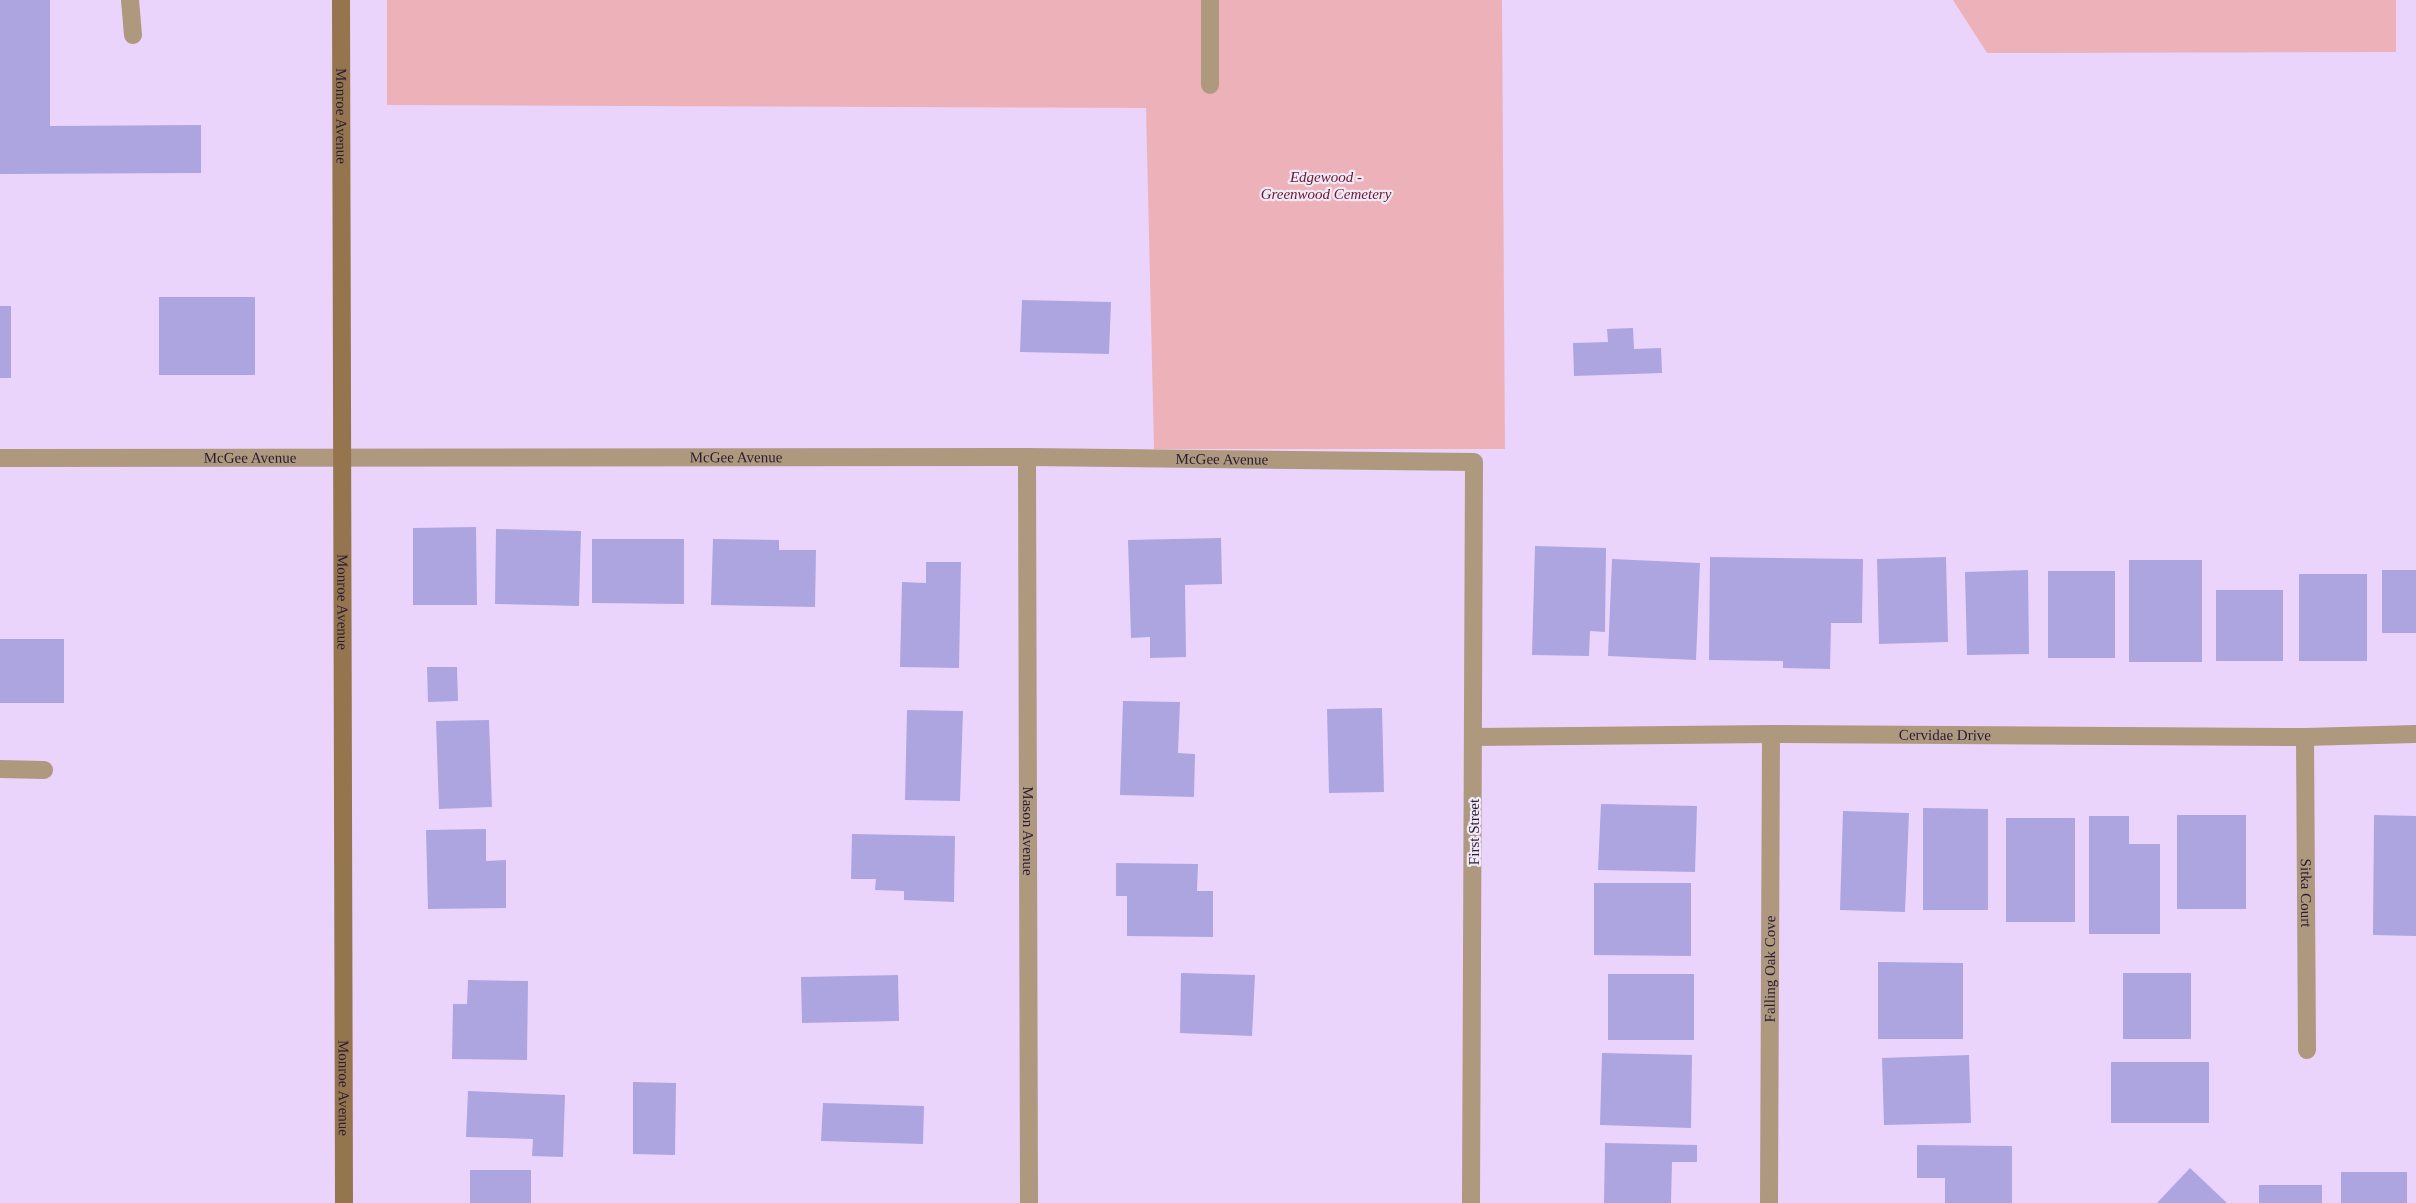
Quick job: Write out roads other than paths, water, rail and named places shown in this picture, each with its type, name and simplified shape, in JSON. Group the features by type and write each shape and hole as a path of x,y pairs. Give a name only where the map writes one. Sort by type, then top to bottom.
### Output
{"street":[{"path":"130,0 133,35"},
{"name":"Monroe Avenue","path":"341,0 344,1203"},
{"path":"1210,0 1210,85"},
{"name":"McGee Avenue","path":"0,458 1027,457 1474,462"},
{"name":"Mason Avenue","path":"1027,457 1029,1203"},
{"name":"First Street","path":"1472,1203 1474,462"},
{"name":"Cervidae Drive","path":"1474,737 1771,734 2305,737 2416,734"},
{"name":"Falling Oak Cove","path":"1769,1203 1771,734"},
{"name":"Sitka Court","path":"2305,737 2307,1050"},
{"path":"0,769 44,770"}],"park label":[{"name":"Edgewood - Greenwood Cemetery","path":"1326,186"}]}
